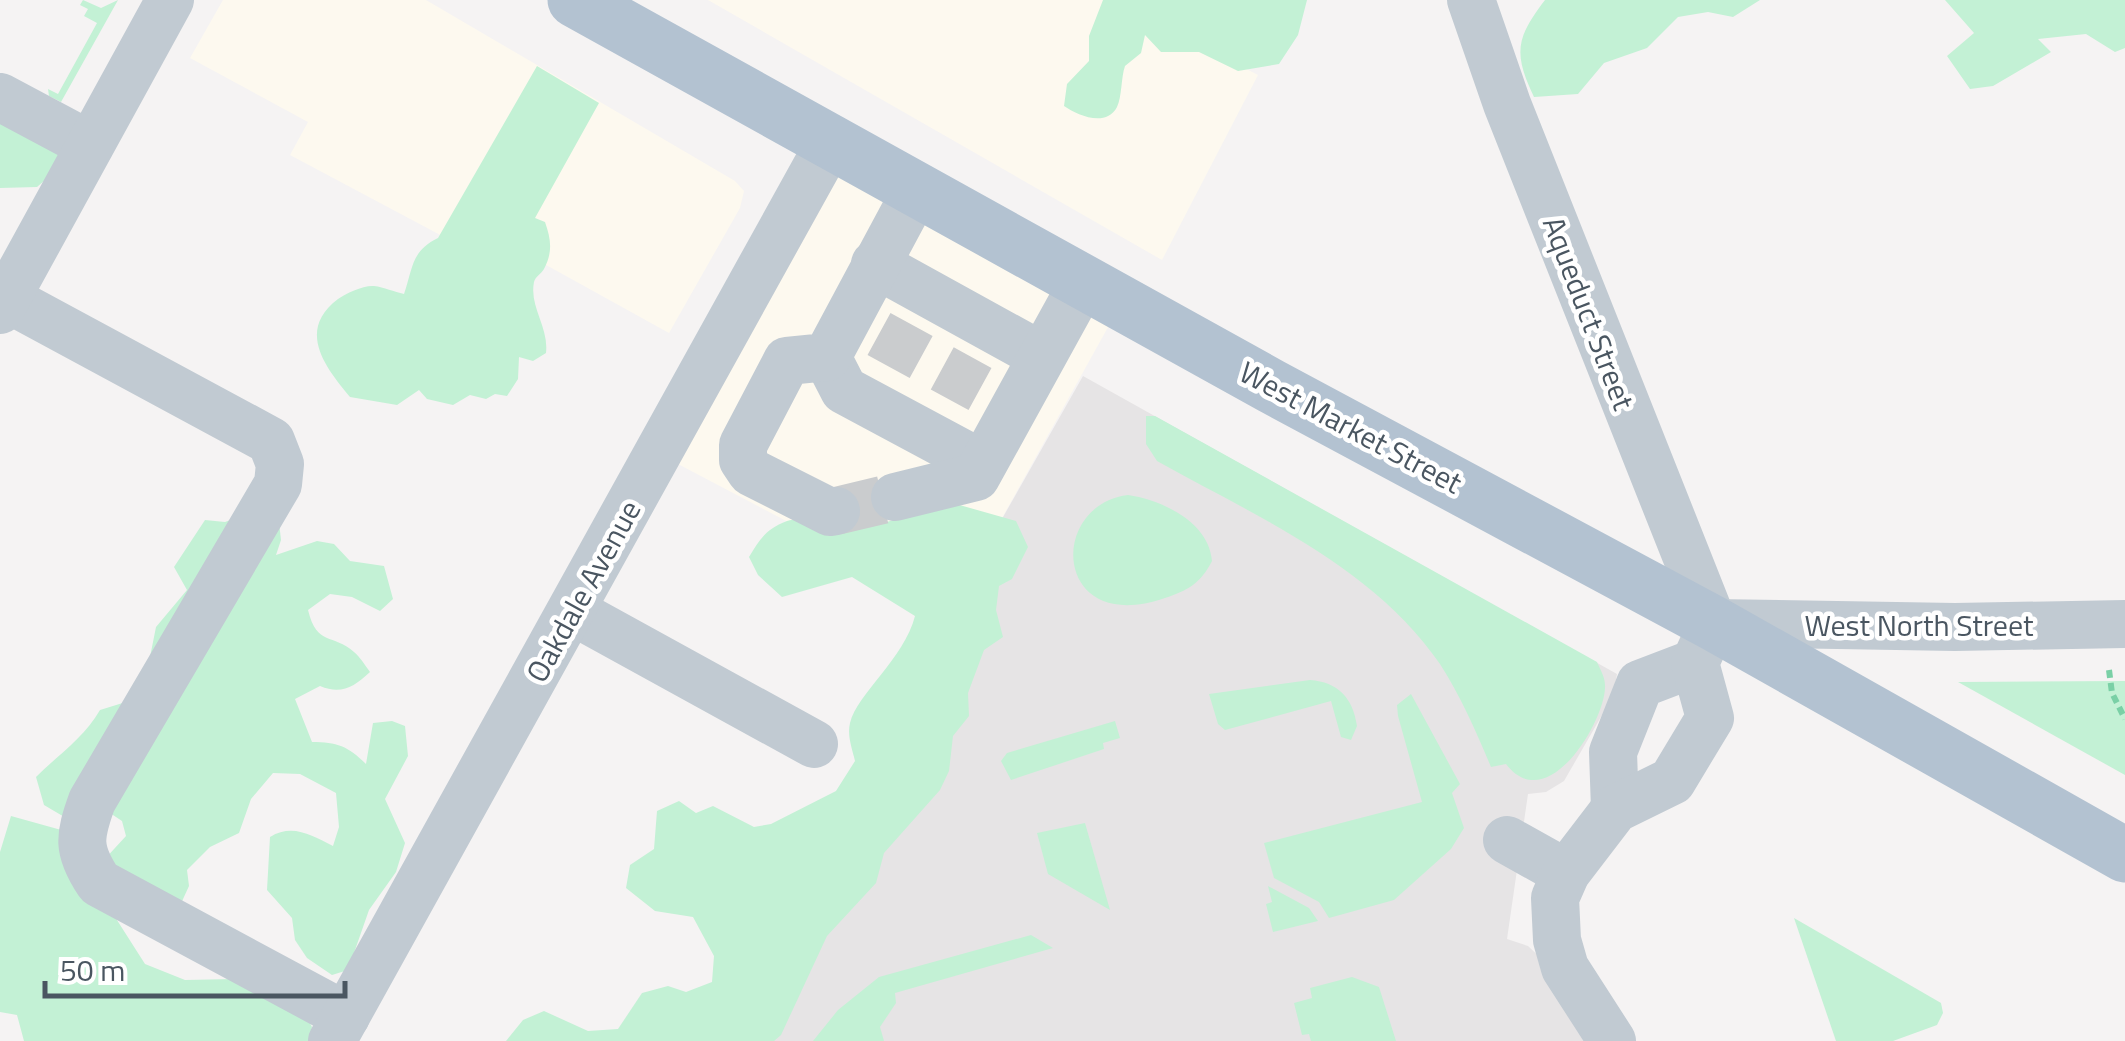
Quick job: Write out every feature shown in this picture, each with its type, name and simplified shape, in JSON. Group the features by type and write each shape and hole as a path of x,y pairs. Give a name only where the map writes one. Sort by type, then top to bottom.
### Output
{"main road":[{"name":"West Market Street","path":"578,1 1084,281 1704,643 2125,855"}],"street":[{"path":"170,0 3,304 271,441 280,464 278,484 92,801 81,832 84,860 99,883 340,1028"},
{"name":"Aqueduct Street","path":"1471,0 1704,643 1710,718 1672,781 1616,809"},
{"path":"0,96 90,145"},
{"name":"Oakdale Avenue","path":"340,1028 832,139"},
{"path":"917,189 875,264 851,336 844,390 982,464"},
{"path":"875,264 1042,356"},
{"path":"895,497 976,477 997,398 1042,356 1084,281"},
{"path":"836,511 830,512 751,472 743,460 743,445 787,361 851,336"},
{"path":"572,611 814,744"},
{"name":"West North Street","path":"1704,643 1955,628 2125,624"},
{"path":"1612,1041 1565,968 1557,940 1555,898 1566,873 1616,809 1613,752 1640,684 1704,643"},
{"path":"1507,840 1566,873"}],"path":[{"path":"2109,670 2112,693 2125,719"}],"shaded area":[{"path":"223,0 426,0 735,181 744,191 740,208 669,333 519,250 506,270 290,155 308,122 190,58"},
{"path":"708,0 1113,0 1258,75 1162,260"},
{"path":"832,139 1122,302 952,608 659,454"},
{"path":"1083,376 1617,674 1613,696 1564,781 1546,792 1528,794 1507,939 1528,946 1546,963 1595,1041 706,1041"}],"green space":[{"path":"83,0 101,8 118,0 61,102 49,96 48,89 58,94 97,23 84,16 88,9 80,5"},
{"path":"1103,0 1307,0 1298,35 1279,64 1238,71 1199,52 1161,52 1145,35 1141,53 1125,66 1117,107 1099,118 1064,106 1067,84 1089,61 1089,36"},
{"path":"1545,0 1760,0 1733,17 1708,12 1678,17 1647,48 1604,63 1578,94 1534,97 1523,69 1521,46 1528,25"},
{"path":"1945,0 2125,0 2125,48 2115,52 2086,34 2038,39 2051,52 1993,86 1970,89 1947,56 1974,33"},
{"path":"537,66 599,103 535,218 545,222 550,240 549,257 533,291 546,353 533,361 519,357 518,379 507,396 495,394 486,399 470,395 453,405 427,399 419,390 397,405 350,397 324,361 317,335 319,323 341,297 355,290 378,287 404,294 418,255 438,238"},
{"path":"0,112 55,117 60,167 37,187 0,188"},
{"path":"1146,416 1155,416 1597,662 1605,682 1603,700 1586,739 1572,758 1539,780 1522,778 1506,764 1491,767 1448,676 1413,629 1382,599 1311,547 1157,461 1146,444"},
{"path":"1128,495 1182,515 1202,535 1212,561 1193,585 1165,598 1128,605 1101,600 1083,585 1074,565 1075,542 1084,521 1102,504"},
{"path":"956,504 1016,521 1028,547 1012,579 999,586 996,610 1003,637 984,650 968,693 969,716 953,736 949,771 940,790 884,853 876,883 827,936 781,1035 774,1041 506,1041 523,1020 544,1011 588,1031 618,1029 642,993 668,986 686,992 712,982 714,956 693,917 655,911 626,888 630,865 654,849 657,811 679,801 696,813 713,806 754,827 771,824 836,791 855,761 849,733 854,712 901,647 915,616 852,577 782,597 758,575 749,557 760,540 774,527 794,519 849,529"},
{"path":"252,512 279,522 281,540 276,555 317,541 334,544 350,561 384,566 393,599 380,611 352,597 330,594 308,610 321,635 354,652 370,672 347,688 320,686 295,699 312,742 342,746 366,764 373,723 392,721 405,726 408,756 385,799 405,843 396,872 369,910 348,970 332,975 307,958 295,940 292,918 267,890 270,837 295,831 333,846 339,827 336,793 300,774 273,773 251,799 239,833 210,847 187,870 189,886 178,910 103,861 126,836 122,821 107,811 66,818 44,805 36,777 79,737 100,710 142,697 156,627 187,590 174,567 205,520 225,522"},
{"path":"1310,680 1329,684 1348,700 1357,726 1351,740 1341,737 1331,701 1225,730 1218,724 1209,694"},
{"path":"2125,681 2125,775 1958,682"},
{"path":"1411,694 1460,784 1452,793 1464,828 1451,849 1394,900 1329,918 1319,902 1274,878 1264,843 1422,802 1398,716 1397,705"},
{"path":"1115,721 1120,738 1103,743 1104,749 1011,780 1001,761 1007,753"},
{"path":"11,816 72,833 108,906 145,964 185,980 234,979 296,998 312,1027 309,1041 24,1041 17,1015 0,1012 0,852"},
{"path":"1085,823 1110,910 1048,874 1037,833"},
{"path":"1268,886 1309,908 1318,921 1273,932 1266,904 1272,902"},
{"path":"1794,918 1941,1003 1943,1013 1937,1025 1893,1041 1836,1041"},
{"path":"1031,935 1053,948 895,993 896,1003 880,1027 884,1041 813,1041 838,1010 879,977"},
{"path":"1352,977 1379,987 1396,1041 1311,1041 1309,1034 1302,1035 1294,1003 1312,998 1310,988"}],"tunnel":[{"path":"879,334 980,389"},
{"path":"836,511 895,497"}]}
